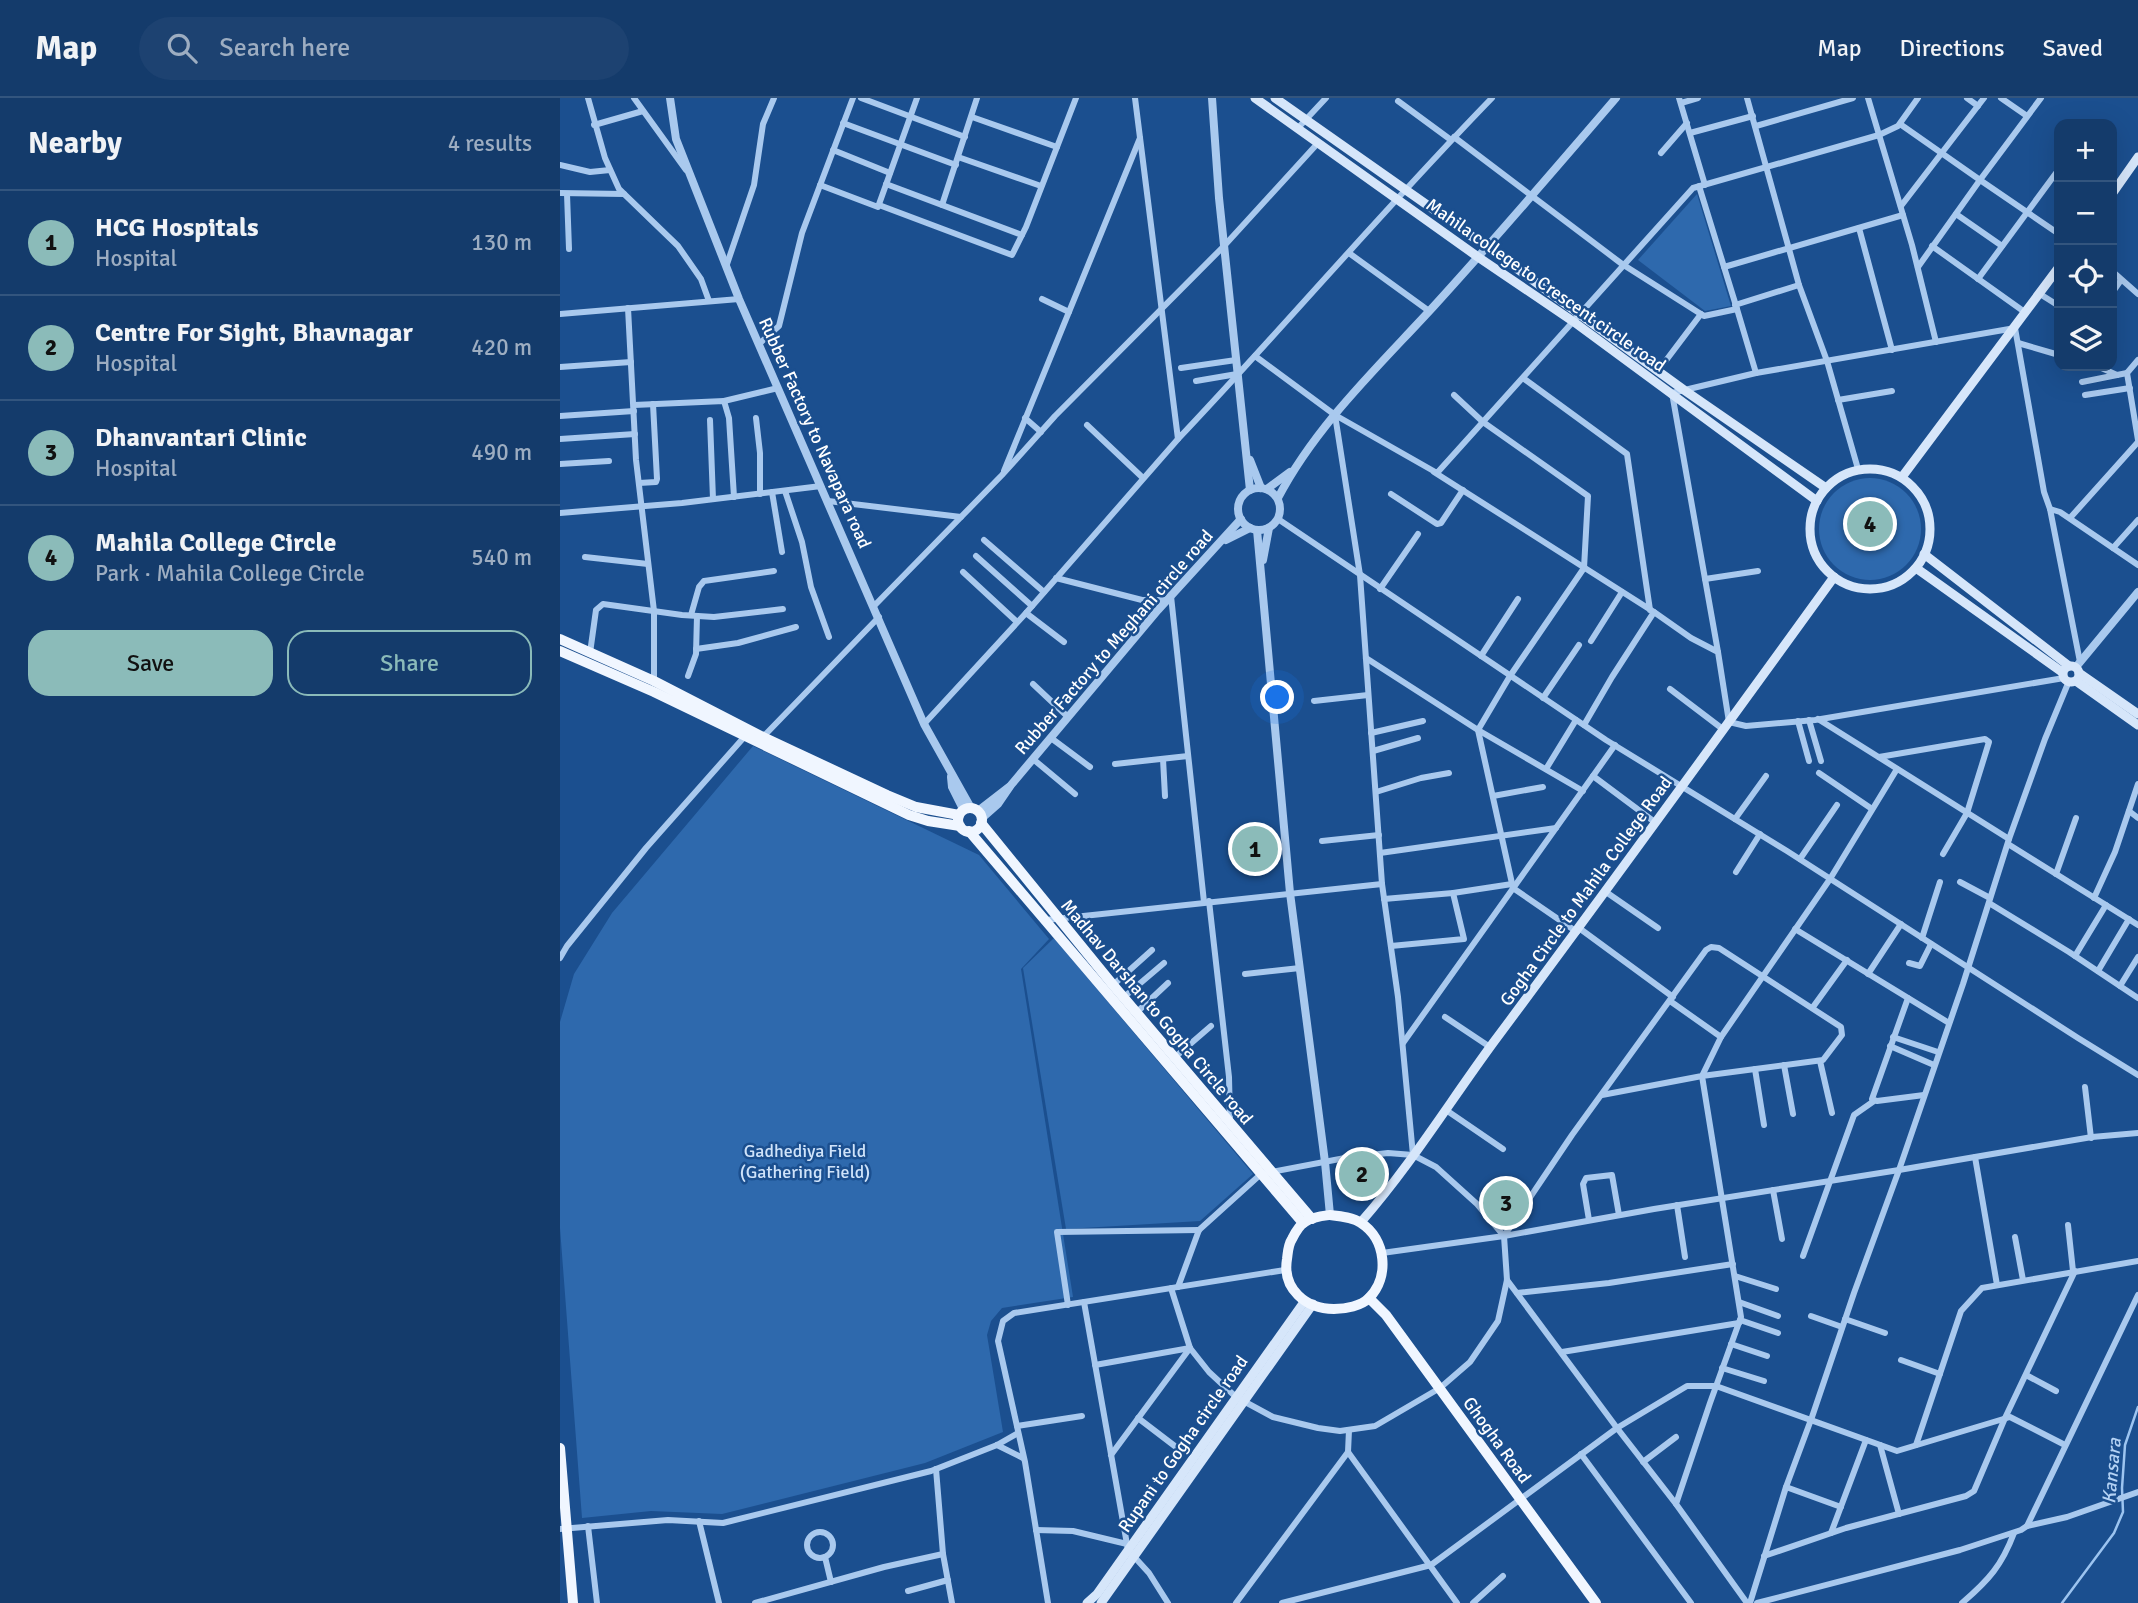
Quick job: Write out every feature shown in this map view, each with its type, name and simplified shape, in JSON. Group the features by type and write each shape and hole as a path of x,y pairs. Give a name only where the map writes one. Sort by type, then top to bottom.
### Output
{"main road":[{"name":"Mahila college to Crescent circle road","path":"1255,98 1478,257 1658,371 1826,488"},
{"name":"Mahila college to Crescent circle road","path":"1275,98 1487,247 1672,393 1817,501"},
{"path":"2117,189 2134,170 2138,157"},
{"path":"1902,477 2054,274"},
{"path":"1873,468 1902,477 1917,490 1927,507 1931,526 1929,545 1916,568 1907,577 1889,586 1870,589 1851,586 1834,577 1820,563 1812,545 1810,526 1817,501 1826,488 1839,477 1858,469 1873,468"},
{"path":"1924,554 2138,725"},
{"path":"1916,568 2138,714"},
{"name":"Gogha Circle to Mahila College Road","path":"1361,1222 1606,892 1834,577"},
{"path":"560,639 746,735 761,739"},
{"path":"560,651 654,686 761,739 907,803 970,818"},
{"name":"Madhav Darshan to Gogha Circle road","path":"970,818 1124,997 1307,1221"},
{"name":"Madhav Darshan to Gogha Circle road","path":"970,818 1046,920 1230,1136 1267,1173"},
{"path":"1330,1215 1361,1222 1375,1236 1382,1253 1382,1271 1369,1298 1346,1309 1327,1309 1308,1303 1289,1284 1285,1270 1289,1244 1307,1221 1330,1215"},
{"name":"Ghogha Road","path":"1369,1298 1386,1315 1597,1603"},
{"name":"Rupani to Gogha circle road","path":"1101,1603 1130,1550 1236,1397 1308,1303"},
{"name":"Rupani to Gogha circle road","path":"1087,1603 1097,1594 1245,1402 1308,1303"},
{"path":"560,1448 564,1528 573,1603"}],"street":[{"path":"588,98 594,125 619,189 678,246 701,279 709,301"},
{"path":"634,98 691,178"},
{"name":"Rubber Factory to Navapara road","path":"670,98 676,139 739,299 924,723 970,818"},
{"path":"726,267 754,185 764,124 774,98"},
{"path":"759,344 779,326 802,233 853,98"},
{"path":"860,98 965,138"},
{"path":"879,205 917,98"},
{"path":"942,205 977,98"},
{"path":"820,185 1012,255 1076,98"},
{"path":"1135,98 1178,439"},
{"path":"1212,98 1224,246 1250,490"},
{"path":"1298,128 1326,98"},
{"path":"924,723 1026,613 1178,439 1492,98"},
{"path":"1261,574 1269,528 1278,519 1278,498 1292,470 1335,415 1487,247 1616,98"},
{"path":"1698,98 1680,101 1724,267 1756,373"},
{"path":"1747,98 1799,285 1827,361 1858,469"},
{"path":"1756,126 1853,98"},
{"path":"1868,98 1901,206 1936,342"},
{"path":"1255,356 1335,415 1437,473 1693,188 1879,135 1900,124 1918,98"},
{"path":"1966,98 1978,106"},
{"path":"1901,206 1983,98"},
{"path":"2001,98 2027,116"},
{"path":"1918,267 2041,98"},
{"path":"1398,101 1532,195 1622,264 1704,316 1799,285"},
{"path":"594,125 643,111"},
{"path":"1690,134 1753,116"},
{"path":"972,117 1057,147"},
{"path":"843,123 900,144 1041,186"},
{"path":"1661,153 1687,123"},
{"path":"1900,124 2054,231"},
{"path":"1002,475 1141,136"},
{"path":"874,606 1224,246 1318,143"},
{"path":"833,150 890,173"},
{"path":"560,165 592,172 610,170"},
{"path":"1978,279 2054,177"},
{"path":"886,184 1022,235"},
{"path":"569,249 564,193 624,194"},
{"path":"1956,214 2002,246"},
{"path":"1724,267 1903,215"},
{"path":"1858,228 1892,350"},
{"path":"1933,246 2026,313"},
{"path":"1349,253 1429,311"},
{"path":"2117,276 2138,294"},
{"path":"2117,286 2121,280"},
{"path":"2040,294 2054,303"},
{"path":"560,314 739,299"},
{"path":"1042,299 1069,312"},
{"path":"628,308 639,483 654,611 654,686"},
{"path":"1658,371 1701,314"},
{"path":"1727,726 1718,652 1672,393 1756,373 2015,328 2044,492 2050,509 2072,673"},
{"path":"2018,343 2054,354"},
{"path":"1181,368 1236,360"},
{"path":"2082,382 2127,373 2138,360"},
{"path":"560,367 631,362"},
{"path":"2108,371 2117,375"},
{"path":"2070,518 2138,441 2127,373"},
{"path":"1196,382 1237,375"},
{"path":"1523,378 1627,454 1652,611 1584,725"},
{"path":"560,416 653,404 724,401 778,388"},
{"path":"2085,395 2130,388"},
{"path":"1838,400 1892,391"},
{"path":"1454,395 1483,422 1588,496 1584,568 1510,676 1478,730 1513,886"},
{"path":"724,401 729,418 734,497"},
{"path":"639,483 656,482 657,479 653,404"},
{"path":"1335,415 1360,575 1382,884 1413,1155"},
{"path":"756,418 760,453 760,494"},
{"path":"1025,418 1041,432"},
{"path":"710,421 713,499"},
{"path":"1087,425 1143,478"},
{"path":"560,439 635,434"},
{"path":"1247,450 1264,489 1278,498"},
{"path":"560,464 609,461"},
{"path":"1428,468 1691,638 1718,652"},
{"path":"1292,470 1264,489 1250,490 1238,506 1241,519 1254,529 1261,574 1290,892 1330,1215"},
{"path":"560,513 821,486"},
{"path":"1391,494 1437,524 1441,523 1462,490"},
{"path":"785,491 799,530 811,587 829,637"},
{"path":"772,492 782,552"},
{"path":"828,501 961,517"},
{"path":"2050,509 2070,518 2138,565"},
{"name":"Rubber Factory to Meghani circle road","path":"970,818 1011,785 1169,598 1241,519"},
{"path":"1278,519 1576,720 1800,859 2138,1075"},
{"path":"2113,548 2138,520"},
{"path":"1220,543 1254,529 1269,528"},
{"path":"1380,589 1418,534"},
{"path":"984,540 1044,592"},
{"path":"976,556 1032,606"},
{"path":"585,557 648,564"},
{"path":"688,676 696,649 694,616 699,587 704,581 774,571"},
{"path":"1705,579 1758,571"},
{"path":"963,572 1017,622"},
{"path":"1056,578 1142,600 1169,598 1229,1077 1230,1136"},
{"path":"1591,641 1622,592"},
{"path":"1748,1603 2045,739 2072,673 2138,592"},
{"path":"1481,656 1518,599"},
{"path":"590,653 596,610 600,605 694,616 727,617 783,609"},
{"path":"1026,613 1065,642"},
{"path":"761,739 878,617"},
{"path":"696,649 738,643 796,627"},
{"path":"1543,698 1579,645"},
{"path":"1366,658 1478,730 1583,790"},
{"path":"1670,689 1727,726 1746,726 1814,720 2072,673"},
{"path":"1033,684 1068,717"},
{"path":"1314,701 1368,695"},
{"path":"1545,769 1576,720"},
{"path":"1814,720 1879,757 2138,925"},
{"path":"1814,720 1821,761"},
{"path":"1371,733 1423,721"},
{"path":"1798,721 1809,761"},
{"path":"560,958 646,848 746,735"},
{"path":"1051,738 1090,766"},
{"path":"1373,751 1418,738"},
{"path":"1879,757 1988,740 1990,744 1967,813 1943,854"},
{"path":"1402,1044 1615,745"},
{"path":"1115,764 1188,756"},
{"path":"1033,759 1075,794"},
{"path":"1163,759 1165,796"},
{"path":"1676,1504 1740,1321 1702,1076 1721,1037 1829,879 1897,769"},
{"path":"1376,792 1421,778 1449,773"},
{"path":"1819,773 1872,809"},
{"path":"1593,776 1656,823"},
{"path":"1735,818 1766,776"},
{"path":"2094,898 2115,852 2138,784"},
{"path":"1493,796 1543,787"},
{"path":"1800,859 1837,804"},
{"path":"2129,811 2138,818"},
{"path":"2056,874 2076,818"},
{"path":"1380,853 1556,828"},
{"path":"1736,872 1760,834"},
{"path":"1322,841 1379,835"},
{"path":"1960,881 2138,998"},
{"path":"1922,938 1940,882"},
{"path":"1046,920 1382,884"},
{"path":"1384,899 1513,886 1578,930 1721,1037"},
{"path":"1606,892 1658,928"},
{"path":"1391,946 1464,939 1453,893"},
{"path":"2075,956 2106,905"},
{"path":"2098,971 2129,919"},
{"path":"1868,974 1901,925"},
{"path":"1795,929 1949,1023"},
{"path":"1909,963 1920,966 1931,944"},
{"path":"1504,1236 1602,1095 1706,950 1711,947 1718,948 1838,1023 1842,1031 1826,1058 1820,1061 1702,1076 1602,1095"},
{"path":"1113,985 1152,950"},
{"path":"2120,986 2138,957"},
{"path":"1813,1007 1847,960"},
{"path":"1124,997 1164,963"},
{"path":"1245,974 1300,968"},
{"path":"1136,1013 1168,983"},
{"path":"1874,1101 1871,1096 1908,998"},
{"path":"1445,1017 1490,1047"},
{"path":"1174,1058 1211,1026"},
{"path":"1893,1037 1938,1052"},
{"path":"1890,1046 1934,1065"},
{"path":"1820,1061 1832,1113"},
{"path":"1784,1065 1793,1114"},
{"path":"1755,1069 1764,1125"},
{"path":"2085,1087 2091,1138"},
{"path":"1803,1256 1854,1115 1874,1101 1924,1095"},
{"path":"1446,1110 1503,1149"},
{"path":"1382,1253 1504,1236 2091,1138 2138,1133"},
{"path":"1388,1153 1413,1155 1436,1167 1477,1204 1504,1236 1507,1280 1498,1321 1470,1362 1440,1388 1375,1426 1340,1432 1273,1417 1236,1397 1209,1372 1190,1348 1175,1288 1199,1230 1267,1173 1325,1162 1388,1153"},
{"path":"1975,1157 1997,1285"},
{"path":"1589,1220 1583,1184 1586,1178 1612,1175 1619,1215"},
{"path":"1773,1190 1782,1239"},
{"path":"1677,1205 1685,1256"},
{"path":"1764,1556 1831,1532 1966,1496 1974,1491 2074,1271 2068,1225"},
{"path":"1068,1305 1057,1232 1199,1230"},
{"path":"2015,1237 2023,1280"},
{"path":"1916,1445 1961,1311 1982,1288 2138,1261"},
{"path":"1517,1293 1733,1264"},
{"path":"1048,1603 1024,1459 998,1341 1003,1321 1014,1313 1285,1270"},
{"path":"1734,1276 1776,1289"},
{"path":"1507,1280 1748,1603"},
{"path":"2026,1526 2138,1295"},
{"path":"1738,1302 1779,1316"},
{"path":"1084,1303 1130,1550 1168,1603"},
{"path":"1811,1317 1842,1327"},
{"path":"1845,1319 1885,1333"},
{"path":"1562,1352 1740,1321 1778,1333"},
{"path":"1731,1344 1767,1356"},
{"path":"1095,1365 1190,1348"},
{"path":"1111,1455 1190,1348"},
{"path":"1900,1360 1940,1374"},
{"path":"1722,1368 1764,1381"},
{"path":"2026,1374 2056,1391"},
{"path":"1282,1603 1431,1565 1617,1428 1688,1386 1716,1386 1897,1451 2010,1417 2066,1445"},
{"path":"564,1528 668,1520 723,1522 936,1469 997,1445 1017,1429 1082,1416"},
{"path":"1138,1418 1177,1447"},
{"path":"1236,1603 1348,1451 1349,1430"},
{"path":"1643,1462 1676,1437"},
{"path":"1831,1532 1866,1440"},
{"path":"997,1445 1024,1459"},
{"path":"1880,1445 1899,1514"},
{"path":"1348,1451 1457,1603"},
{"path":"1581,1454 1691,1603"},
{"path":"936,1469 943,1554 952,1603"},
{"path":"1786,1487 1841,1507"},
{"path":"1757,1603 1960,1550 2014,1533 2026,1526 2091,1510 2138,1492"},
{"path":"699,1521 719,1603"},
{"path":"588,1526 597,1603"},
{"path":"1036,1530 1073,1531 1130,1550"},
{"path":"822,1531 832,1539 833,1548 825,1557 812,1556 807,1548 807,1539 813,1533 822,1531"},
{"path":"1962,1603 1980,1588 2005,1557 2014,1533"},
{"path":"755,1603 782,1599 884,1567 943,1554"},
{"path":"825,1557 831,1582"},
{"path":"1473,1603 1503,1576"},
{"path":"908,1591 948,1580"}],"green space":[{"path":"1697,194 1731,306 1705,311 1638,260"},
{"path":"1870,478 1890,481 1913,500 1918,509 1921,529 1918,549 1899,572 1890,577 1870,580 1850,577 1827,558 1822,549 1819,529 1822,509 1841,486 1850,481"},
{"name":"Gadhediya Field (Gathering Field)","path":"753,746 979,855 1049,939 1021,969 1073,1297 1002,1308 991,1321 987,1335 1003,1432 925,1463 722,1514 651,1511 582,1518 560,1228 560,1022 574,974 612,913"},
{"path":"1054,938 1253,1174 1200,1221 1066,1229 1023,968"}],"waterway":[{"name":"Kansara","path":"2062,1603 2114,1533 2123,1512 2125,1445 2138,1407"}],"place":[{"name":"Mahila College Circle","path":"1870,524"},
{"name":"HCG Hospitals","path":"1255,849"},
{"name":"Centre For Sight, Bhavnagar","path":"1362,1174"},
{"name":"Dhanvantari Clinic","path":"1506,1203"}]}
